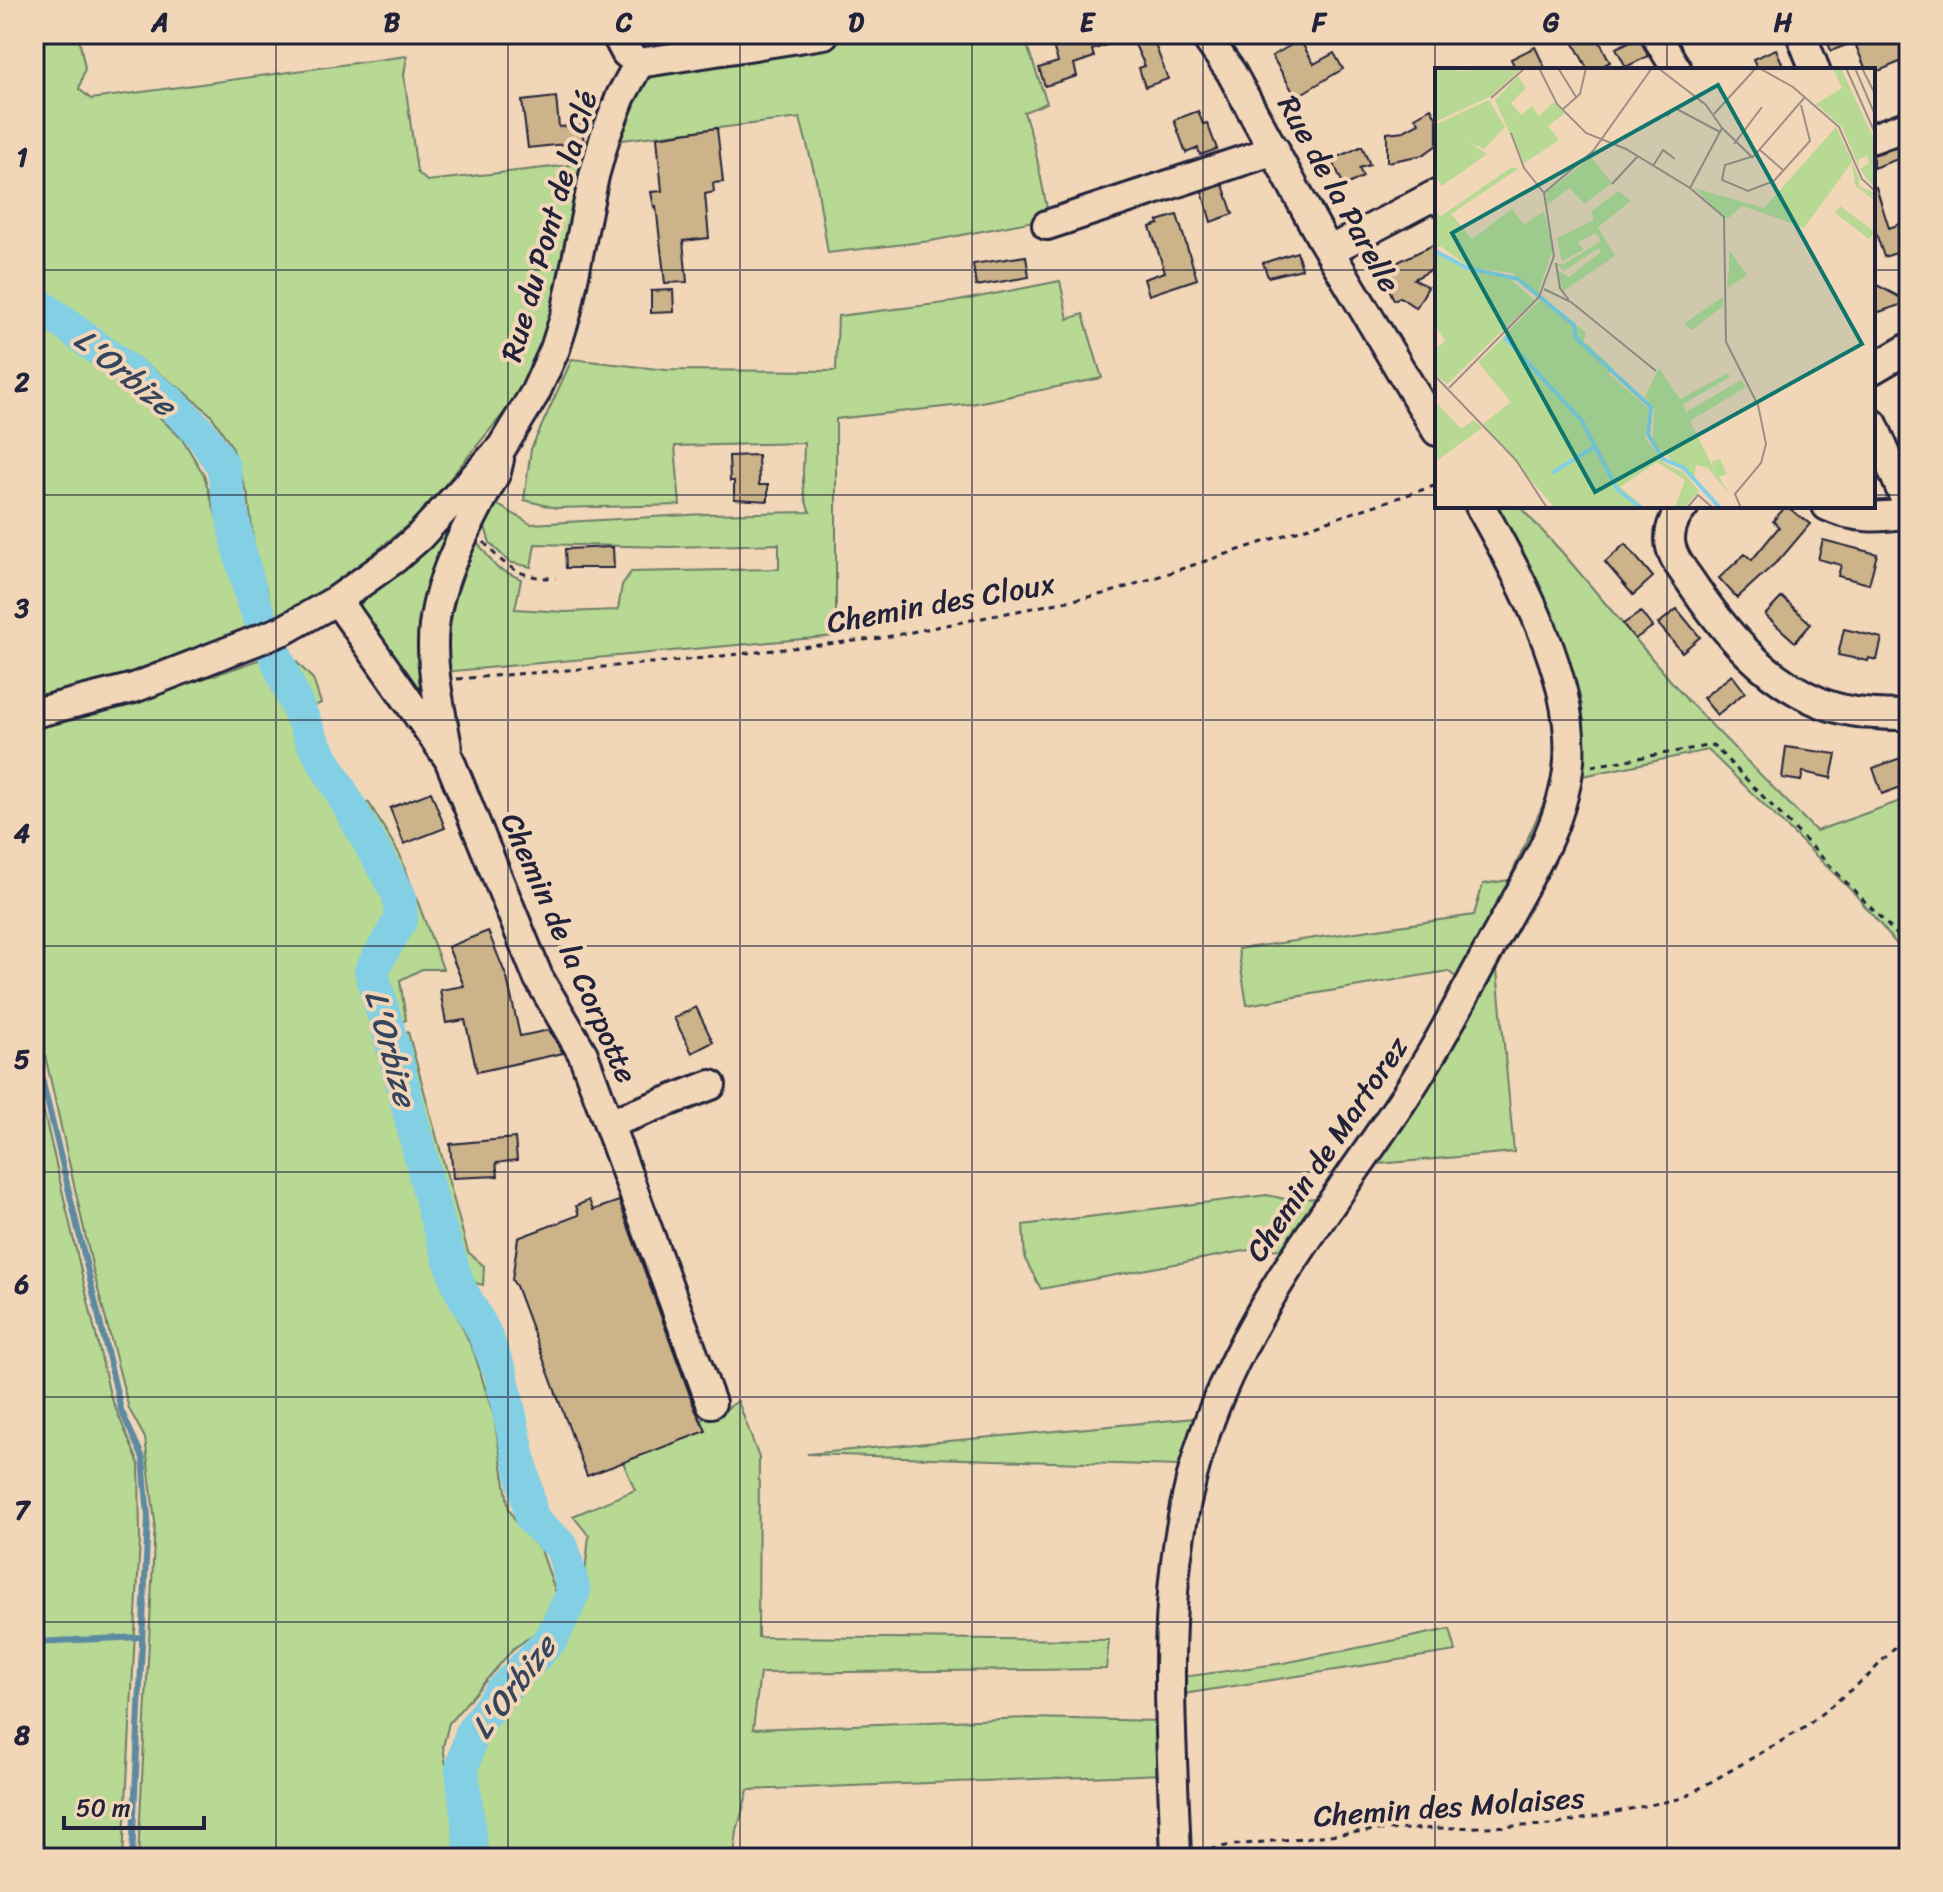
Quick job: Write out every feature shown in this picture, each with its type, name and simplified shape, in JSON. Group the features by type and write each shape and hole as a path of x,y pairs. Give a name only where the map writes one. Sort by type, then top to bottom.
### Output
{"street":[{"path":"616,34 626,53 639,63 824,34"},
{"name":"Rue de la Parelle","path":"1204,34 1231,72 1329,251 1435,428"},
{"path":"1655,34 1676,68"},
{"path":"1801,34 1814,68"},
{"name":"Rue du Pont de la Clé","path":"34,713 134,688 276,633 337,600 419,537 502,447 535,393 555,349 566,314 605,137 621,96 639,63"},
{"path":"1875,137 1909,125"},
{"path":"1047,225 1275,150"},
{"path":"1329,251 1435,195"},
{"path":"1875,368 1909,348"},
{"path":"1831,508 1863,517 1909,510 1875,429"},
{"name":"Chemin de la Corpotte","path":"502,447 496,472 452,558 439,604 433,641 435,681 449,759 538,977 583,1054 711,1403"},
{"name":"Chemin de Martorez","path":"1176,1858 1168,1665 1172,1588 1182,1517 1194,1464 1211,1415 1260,1312 1329,1205 1410,1090 1528,878 1559,810 1569,759 1567,723 1547,640 1481,508"},
{"path":"1683,508 1672,523 1670,541 1677,561 1713,615 1760,665 1784,684 1825,704 1863,713 1909,715"},
{"name":"Chemin de la Corpotte","path":"337,600 449,759"},
{"name":"Chemin de la Corpotte","path":"609,1120 624,1118 711,1085"}],"path":[{"name":"Chemin des Cloux","path":"435,681 677,661 881,638 1108,593 1435,486"},
{"path":"470,523 497,558 517,572 535,579 556,578"},
{"path":"1567,771 1713,745 1909,947"},
{"name":"Chemin des Molaises","path":"1176,1858 1226,1846 1377,1830 1554,1825 1683,1798 1804,1728 1869,1675 1909,1632"}],"green space":[{"path":"34,34 78,34 85,68 79,89 91,99 407,56 404,75 417,172 427,181 580,164 567,245 544,343 512,403 422,513 314,603 276,620 255,553 248,496 232,447 211,415 185,392 34,284"},
{"path":"855,34 1023,34 1047,103 1024,112 1049,218 931,241 828,253 816,179 800,118 614,141 645,71"},
{"path":"1060,281 1068,319 1083,314 1102,378 971,404 836,419 836,636 443,672 441,638 471,534 497,568 521,579 515,609 565,612 618,610 622,585 631,572 779,569 779,544 669,547 535,544 531,567 509,562 490,543 483,520 491,501 531,524 705,514 810,512 803,487 804,443 675,446 680,505 556,508 524,500 531,449 572,359 666,370 836,371 838,316 953,302"},
{"path":"34,315 149,407 183,440 204,475 249,628 119,676 34,699"},
{"path":"471,497 439,575 437,728 359,608 365,596"},
{"path":"1492,508 1521,508 1687,700 1816,831 1909,798 1909,959 1855,894 1708,750 1583,776 1578,742"},
{"path":"285,650 313,679 321,703 298,715 341,801 369,803 400,855 443,969 422,969 400,980 406,1020 379,1029 376,1040 408,1032 468,1252 484,1266 483,1285 440,1274 474,1352 494,1417 509,1509 517,1524 541,1550 556,1593 541,1629 513,1649 449,1723 443,1747 462,1858 138,1858 155,1522 145,1438 129,1409 94,1274 34,1006 34,724 161,692"},
{"path":"1559,769 1555,795 1462,982 1448,971 1247,1005 1238,949 1474,915 1483,884 1509,880"},
{"path":"1496,959 1514,1152 1366,1165"},
{"path":"34,1070 110,1395 139,1464 140,1539 123,1858 34,1858"},
{"path":"1267,1195 1289,1200 1318,1198 1288,1249 1249,1250 1041,1289 1025,1259 1023,1225"},
{"path":"738,1401 759,1458 758,1637 1109,1640 1106,1669 760,1673 753,1729 1029,1718 1159,1721 1164,1774 748,1790 737,1831 734,1858 480,1858 474,1796 478,1754 489,1732 562,1645 581,1610 589,1536 573,1516 635,1490 623,1462 705,1431 702,1419 717,1415"},
{"path":"1196,1418 1178,1466 807,1454"},
{"path":"1450,1629 1456,1651 1177,1695 1175,1678 1284,1663"}],"building":[{"path":"1080,34 1131,36 1092,50 1094,57 1074,64 1077,76 1045,86 1039,68 1058,62 1052,43"},
{"path":"1130,34 1151,34 1168,79 1145,87 1139,68 1145,66"},
{"path":"1583,34 1596,34 1610,62 1599,68 1587,68 1572,40"},
{"path":"1825,34 1872,34 1872,35 1831,51"},
{"path":"1883,34 1909,34 1909,58 1881,70 1865,68 1856,46"},
{"path":"1639,37 1648,56 1626,67 1616,48"},
{"path":"1300,40 1314,64 1334,53 1343,69 1296,97 1272,56"},
{"path":"1535,47 1545,68 1515,68 1511,59"},
{"path":"1776,49 1784,68 1757,68 1753,59"},
{"path":"556,97 559,127 581,125 584,142 528,148 522,101"},
{"path":"1431,108 1435,115 1435,146 1423,155 1387,162 1387,133 1404,131 1419,123 1415,117"},
{"path":"1198,111 1203,124 1207,123 1217,149 1200,155 1198,148 1186,153 1174,120"},
{"path":"717,128 723,182 713,183 714,192 705,194 709,238 683,241 687,282 665,283 656,206 651,192 662,191 657,137"},
{"path":"1905,145 1909,155 1875,167 1875,154"},
{"path":"1362,146 1370,165 1359,168 1363,177 1344,186 1332,160"},
{"path":"1223,185 1233,214 1211,222 1202,192"},
{"path":"1875,187 1889,228 1900,224 1902,229 1909,226 1909,249 1884,257 1875,230"},
{"path":"1177,215 1197,279 1149,295 1144,279 1165,272 1150,227"},
{"path":"1435,244 1435,268 1414,279 1428,287 1416,308 1400,297 1394,300 1385,280 1393,276 1385,261 1392,265"},
{"path":"1297,252 1302,269 1268,277 1263,263"},
{"path":"1026,256 1029,277 976,286 973,264"},
{"path":"1875,284 1909,302 1875,313"},
{"path":"673,290 674,312 651,313 651,291"},
{"path":"758,455 759,485 768,485 768,501 734,499 729,456"},
{"path":"1784,508 1789,508 1810,524 1782,557 1737,598 1719,578 1745,554 1752,560 1779,527 1773,521"},
{"path":"1823,540 1877,554 1869,584 1838,576 1841,565 1818,559"},
{"path":"1625,544 1653,577 1633,595 1605,562"},
{"path":"613,547 614,568 566,568 565,549"},
{"path":"1782,597 1811,624 1795,642 1765,615"},
{"path":"1677,609 1700,637 1682,652 1658,624"},
{"path":"1641,612 1652,627 1635,639 1623,624"},
{"path":"1844,629 1882,638 1877,660 1838,655"},
{"path":"1732,675 1745,692 1717,715 1703,698"},
{"path":"1786,747 1836,754 1831,778 1803,772 1801,781 1782,778"},
{"path":"1906,756 1909,784 1882,794 1873,768"},
{"path":"431,792 445,828 404,844 390,808"},
{"path":"488,931 507,978 520,1036 549,1030 563,1053 477,1072 465,1020 446,1023 440,990 464,986 448,947"},
{"path":"696,1007 713,1042 692,1053 674,1018"},
{"path":"515,1138 517,1160 496,1163 498,1176 453,1178 450,1144"},
{"path":"589,1200 593,1210 619,1201 695,1409 706,1431 587,1476 512,1280 518,1238 579,1215 576,1206"}],"waterway":[{"name":"L'Orbize","path":"34,301 170,402 199,431 223,466 252,598 283,674 312,740 399,895 401,919 371,971 434,1210 459,1287 483,1330 501,1374 532,1519 562,1547 574,1591 552,1638 500,1693 472,1732 462,1769 472,1858"},
{"path":"34,1045 121,1410 143,1458 148,1517 132,1858"},
{"path":"34,1642 142,1637"}]}
